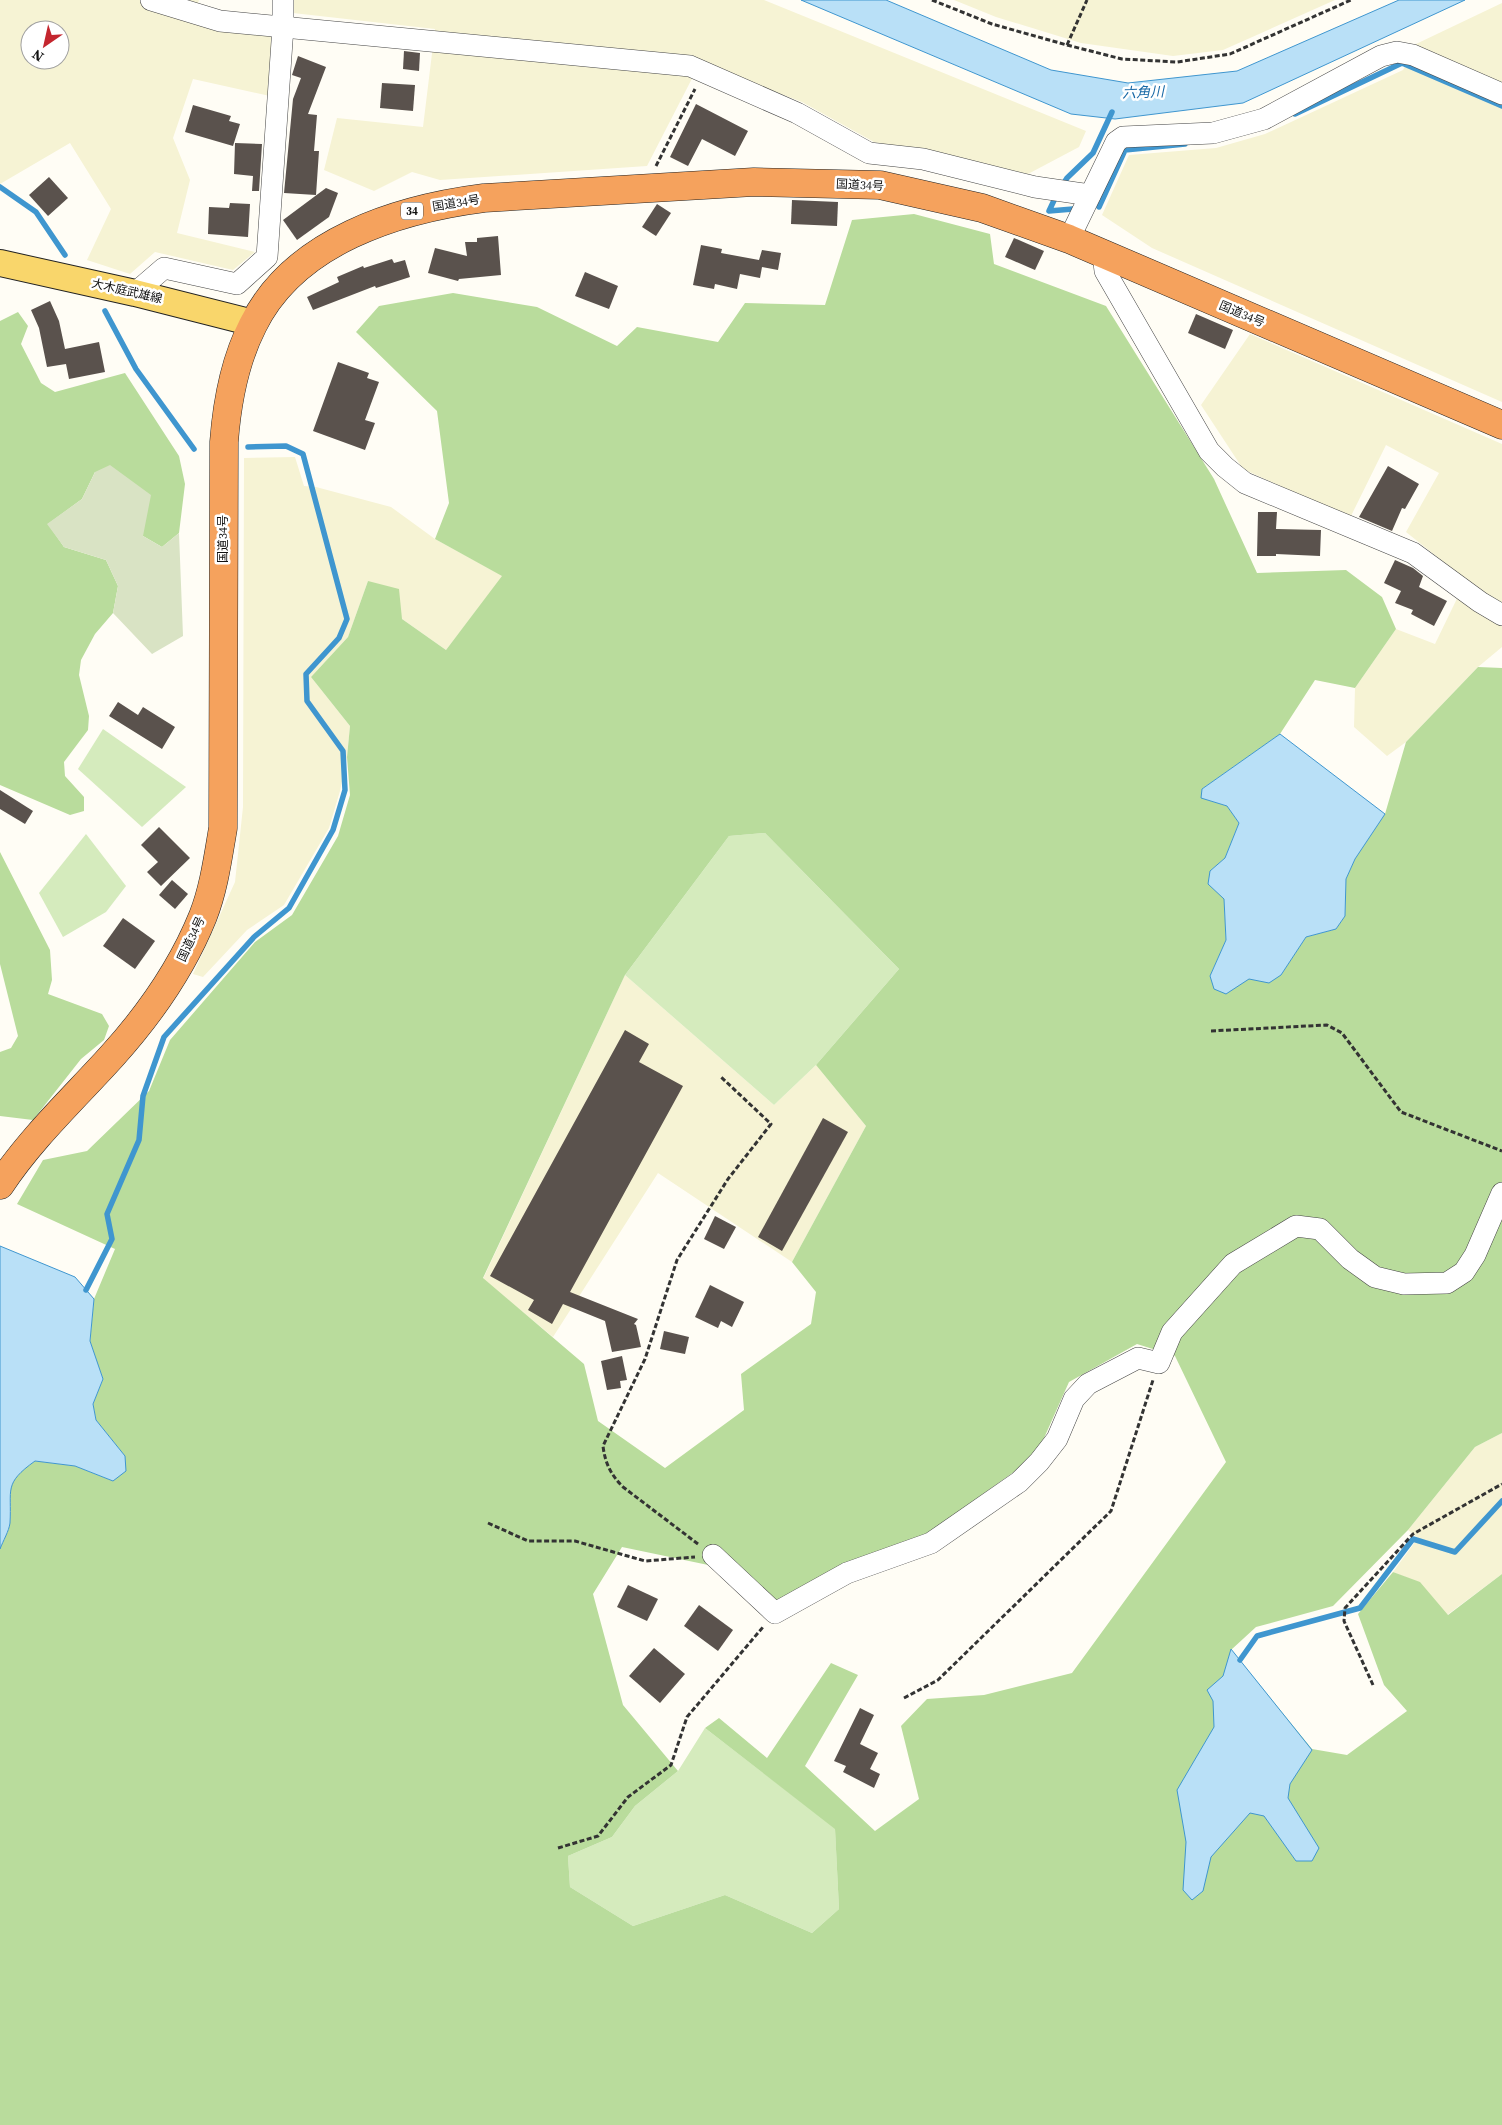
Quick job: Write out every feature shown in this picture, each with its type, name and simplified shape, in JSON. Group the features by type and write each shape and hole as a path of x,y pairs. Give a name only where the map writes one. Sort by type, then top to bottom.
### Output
{"highway":[{"name":"国道34号","path":"0,1185 13,1166 48,1125 113,1055 145,1017 188,950 203,915 214,876 223,828 224,452 226,409 241,352 253,323 274,292 295,271 327,248 367,226 402,214 448,203 484,198 754,182 880,185 982,208 1069,239 1502,426"}],"main road":[{"name":"大木庭武雄線","path":"0,263 136,293 253,323"}],"street":[{"path":"150,0 220,21 690,66 797,113 869,153 922,160 1059,191 1090,195"},
{"path":"136,293 164,268 237,284 267,257 283,27 282,0"},
{"path":"1069,239 1116,142 1123,137 1213,133 1264,119 1381,56 1398,52 1413,55 1502,94"},
{"path":"1102,254 1105,271 1110,280 1209,451 1224,467 1245,483 1413,554 1480,602 1502,615"},
{"path":"713,1555 775,1613 847,1574 931,1543 1026,1476 1058,1439 1074,1399 1088,1384 1138,1358 1159,1362 1172,1332 1234,1264 1296,1226 1320,1229 1350,1259 1375,1277 1404,1284 1447,1283 1464,1272 1475,1255 1502,1193"}],"path":[{"path":"932,0 992,24 1067,45 1122,58 1177,62 1230,54 1351,0"},
{"path":"1067,45 1087,0"},
{"path":"656,188 654,169 704,73"},
{"path":"1211,1031 1327,1025 1342,1033 1401,1112 1502,1151"},
{"path":"713,1555 623,1487 612,1476 604,1458 603,1446 645,1359 677,1260 728,1179 771,1124 721,1077"},
{"path":"904,1698 938,1680 1111,1511 1159,1362"},
{"path":"1373,1686 1344,1621 1345,1608 1413,1534 1502,1484"},
{"path":"488,1523 528,1541 575,1541 645,1561 713,1555"},
{"path":"558,1848 598,1836 628,1797 670,1765 687,1717 775,1613"}],"shaded area":[{"path":"0,0 199,0 193,19 273,30 270,96 193,79 173,138 190,180 177,233 255,252 233,270 155,252 130,274 87,260 111,209 70,143 0,184"},
{"path":"294,0 764,0 1086,131 1079,147 1028,174 874,142 802,102 700,63 647,166 440,180 412,172 374,191 324,170 337,118 423,127 435,29 293,13"},
{"path":"954,0 1335,0 1223,50 1173,56 1081,43 996,17"},
{"path":"1502,3 1502,402 1152,248 1102,215 1129,155 1216,148 1265,134 1403,70 1416,44"},
{"path":"1250,334 1502,444 1502,647 1478,667 1406,742 1387,756 1354,727 1355,688 1396,629 1435,644 1466,580 1406,532 1439,473 1386,445 1350,518 1243,469 1201,405"},
{"path":"295,457 304,486 316,487 391,507 435,539 503,576 446,650 402,619 368,581 348,637 311,677 350,726 347,757 340,791 329,828 284,905 247,930 203,977 193,974 235,882 243,807 244,458"},
{"path":"625,975 774,1105 816,1065 866,1126 792,1262 658,1173 553,1337 483,1279"},
{"path":"1502,1433 1502,1574 1447,1615 1420,1583 1393,1572 1418,1538 1408,1530 1475,1447"}],"green space":[{"path":"914,214 990,234 994,264 1106,306 1214,479 1257,573 1346,570 1382,597 1396,629 1355,688 1315,680 1280,734 1202,789 1202,798 1227,806 1239,823 1225,858 1210,871 1224,898 1226,940 1210,976 1249,979 1281,975 1306,937 1336,929 1345,916 1346,879 1355,859 1385,814 1406,742 1478,667 1502,668 1502,1433 1475,1447 1408,1530 1333,1606 1256,1627 1231,1650 1312,1749 1347,1755 1407,1711 1384,1685 1358,1614 1393,1572 1420,1582 1448,1615 1502,1574 1502,2125 0,2125 0,1549 10,1523 11,1487 18,1475 35,1461 75,1466 113,1481 125,1456 96,1420 93,1404 103,1379 90,1342 94,1299 115,1249 17,1204 43,1160 87,1151 149,1091 170,1040 255,942 292,915 338,836 350,795 347,757 350,726 311,677 348,637 368,581 399,589 402,619 446,650 502,576 435,539 449,503 437,411 356,332 379,306 453,293 537,307 617,346 637,327 718,342 745,303 825,305 852,220","holes":["765,833 899,969 816,1065 866,1126 792,1262 816,1292 811,1324 741,1374 744,1410 665,1468 598,1421 584,1364 483,1278 625,975 729,836","1137,1344 1175,1356 1226,1462 1072,1673 984,1695 927,1699 901,1726 919,1799 875,1831 805,1766 858,1675 831,1663 767,1758 719,1718 705,1728 835,1829 839,1909 812,1933 725,1895 633,1926 570,1887 568,1856 612,1837 635,1806 678,1771 623,1705 593,1594 622,1547 713,1566 760,1609 930,1532 1036,1456 1069,1382"]},
{"path":"18,312 28,326 21,344 41,383 55,392 125,373 179,456 185,484 179,533 162,547 143,536 95,472 82,499 48,524 64,547 106,560 118,586 113,613 95,634 81,660 79,675 89,716 88,730 64,762 65,776 84,797 84,811 70,815 0,785 0,321"},
{"path":"110,465 151,495 143,536 162,547 179,533 183,636 152,654 113,613 118,586 106,560 64,547 47,524 82,499 95,472"},
{"path":"103,729 186,787 142,827 78,769"},
{"path":"765,833 899,969 816,1065 774,1105 625,975 729,836"},
{"path":"86,834 126,886 106,912 63,937 39,893"},
{"path":"0,852 50,950 52,980 48,994 102,1014 109,1026 104,1040 81,1059 33,1120 0,1116 0,1052 11,1048 18,1036 0,964"},
{"path":"705,1728 835,1828 839,1909 812,1933 725,1895 633,1926 570,1887 568,1856 612,1837 635,1806 678,1771"}],"water":[{"name":"六角川","path":"801,0 886,0 1051,70 1128,83 1237,71 1399,0 1465,0 1243,103 1115,119 1071,114"},
{"path":"1280,734 1385,814 1355,859 1346,879 1345,916 1336,929 1306,937 1281,975 1269,983 1249,979 1226,994 1214,989 1210,976 1226,940 1224,899 1208,884 1210,871 1225,858 1239,823 1227,806 1201,798 1202,789"},
{"path":"0,1246 75,1277 94,1299 90,1341 103,1379 93,1404 96,1420 125,1456 126,1471 113,1481 75,1466 35,1461 18,1476 11,1488 10,1523 0,1549"},
{"path":"1231,1649 1312,1750 1290,1784 1288,1798 1319,1848 1312,1861 1296,1861 1264,1816 1250,1813 1211,1857 1203,1891 1192,1900 1183,1890 1186,1842 1177,1790 1214,1727 1213,1701 1207,1690 1223,1676"}],"building":[{"path":"404,51 420,53 419,71 403,69"},
{"path":"298,56 326,67 308,114 317,115 314,151 319,151 316,195 284,193 293,99 301,78 292,75"},
{"path":"382,83 415,85 413,111 380,108"},
{"path":"696,104 748,131 735,156 702,139 688,166 670,157"},
{"path":"193,105 231,116 229,121 240,124 233,146 185,132"},
{"path":"235,143 262,144 259,191 252,191 253,176 234,174"},
{"path":"49,177 68,198 48,216 29,195"},
{"path":"326,188 338,193 329,217 297,240 283,220"},
{"path":"792,200 838,202 837,226 791,224"},
{"path":"230,203 250,204 248,237 208,234 209,207 229,208"},
{"path":"657,204 671,213 656,236 642,227"},
{"path":"498,236 501,275 459,279 458,281 428,273 435,248 467,256 465,242 477,242 477,238"},
{"path":"1014,238 1044,251 1035,270 1005,257"},
{"path":"701,245 722,249 721,253 759,260 762,250 781,253 778,270 762,267 760,278 740,274 737,289 715,284 714,289 693,285"},
{"path":"392,259 394,263 405,260 410,277 376,288 375,286 313,310 307,297 339,282 337,277 363,266 364,268"},
{"path":"585,272 618,286 609,309 575,296"},
{"path":"50,301 59,321 65,349 99,342 105,372 69,379 66,364 47,367 39,328 31,310"},
{"path":"1196,314 1233,330 1225,349 1188,333"},
{"path":"338,362 369,373 367,378 379,382 365,420 375,423 365,450 313,431"},
{"path":"1388,466 1419,484 1405,509 1402,508 1392,531 1359,517"},
{"path":"1258,512 1277,512 1276,529 1321,530 1320,556 1276,554 1276,556 1257,556"},
{"path":"1395,560 1413,568 1423,576 1419,587 1447,601 1434,626 1411,614 1413,610 1395,603 1401,591 1384,583"},
{"path":"118,702 138,715 143,707 175,727 162,749 109,716"},
{"path":"0,790 33,811 25,824 0,809"},
{"path":"159,827 190,858 161,886 147,872 158,862 141,845"},
{"path":"172,880 188,894 175,909 159,895"},
{"path":"123,918 155,941 135,969 103,946"},
{"path":"625,1030 649,1044 639,1062 683,1086 570,1292 638,1319 634,1324 636,1325 641,1347 612,1352 605,1321 563,1304 552,1324 528,1310 534,1300 490,1276"},
{"path":"823,1118 848,1132 782,1251 758,1237"},
{"path":"715,1216 736,1227 724,1249 704,1239"},
{"path":"710,1285 744,1302 732,1327 721,1321 718,1328 695,1317"},
{"path":"664,1331 689,1337 685,1354 660,1349"},
{"path":"622,1356 627,1380 620,1381 621,1388 607,1390 601,1361"},
{"path":"628,1585 658,1599 647,1621 617,1607"},
{"path":"699,1605 733,1630 718,1651 684,1626"},
{"path":"654,1648 685,1674 660,1703 629,1676"},
{"path":"860,1708 874,1715 860,1744 878,1753 870,1769 880,1774 874,1788 843,1772 846,1766 834,1761"}],"waterway":[{"path":"1295,114 1402,63 1502,106"},
{"path":"1062,186 1067,178 1093,153 1112,112"},
{"path":"1099,207 1125,150 1185,144"},
{"path":"0,187 36,212 65,255"},
{"path":"1057,194 1049,211 1073,209"},
{"path":"105,311 136,369 194,449"},
{"path":"86,1290 112,1239 107,1214 139,1140 143,1096 164,1037 254,937 289,908 333,830 345,790 343,751 307,701 306,674 339,638 347,619 303,454 286,446 248,447"},
{"path":"1240,1660 1257,1636 1360,1608 1413,1539 1455,1552 1502,1501"}]}
